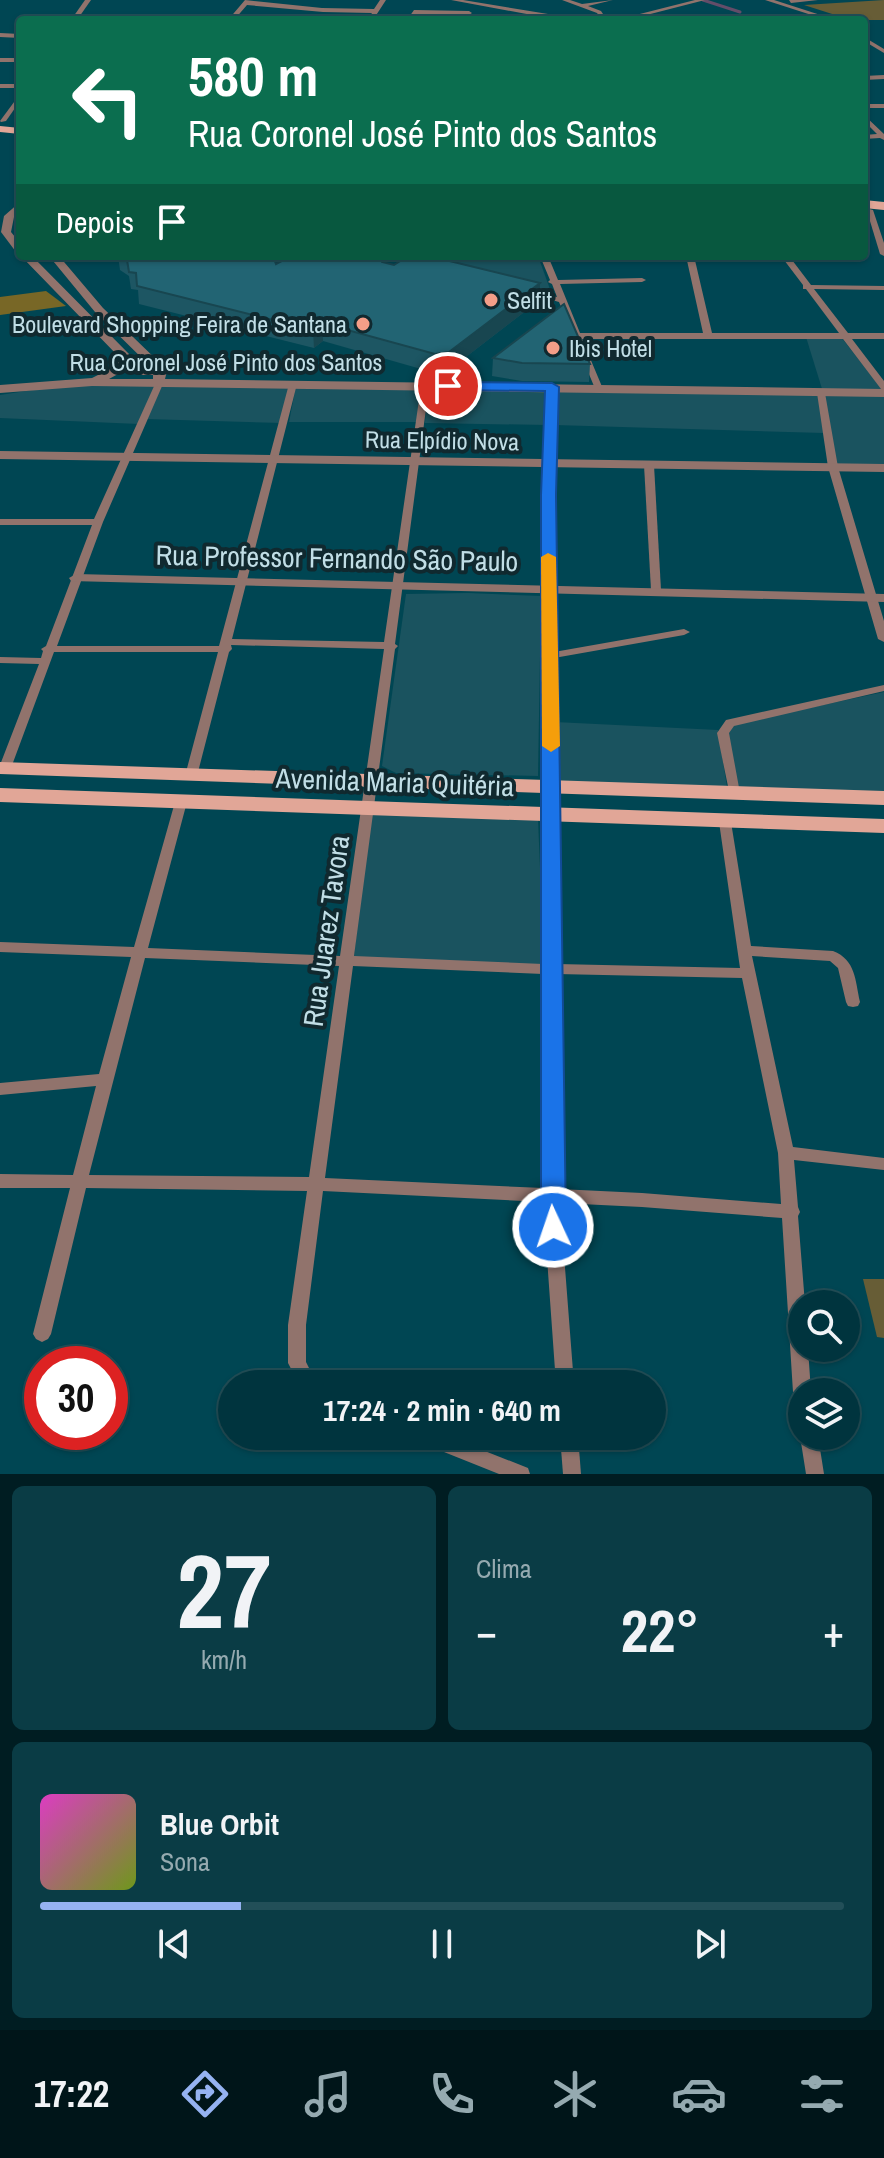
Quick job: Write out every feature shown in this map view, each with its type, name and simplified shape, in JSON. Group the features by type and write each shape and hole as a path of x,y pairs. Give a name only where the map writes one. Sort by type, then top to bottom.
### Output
{"main road":[{"name":"Avenida Maria Quitéria","path":"2,768 192,772 884,798"},
{"name":"Avenida Maria Quitéria","path":"0,795 884,826"}],"street":[{"path":"317,16 333,0"},
{"path":"372,16 383,0"},
{"path":"454,0 539,16"},
{"path":"565,0 617,16"},
{"path":"582,6 610,0"},
{"path":"642,16 701,0 710,3"},
{"path":"768,0 821,16"},
{"path":"782,3 815,0"},
{"path":"246,1 375,11"},
{"path":"412,16 414,12 469,16 477,3"},
{"path":"599,12 602,16"},
{"path":"2,120 16,101"},
{"path":"868,121 883,137"},
{"path":"16,209 9,216 6,232 16,245"},
{"path":"868,213 884,254"},
{"path":"30,260 116,344 125,356 126,364"},
{"path":"57,260 159,374"},
{"path":"403,260 422,265"},
{"path":"545,260 559,300 579,336 599,389"},
{"path":"691,260 708,336"},
{"path":"788,260 884,390"},
{"path":"552,282 642,280"},
{"path":"806,287 884,288"},
{"path":"514,288 559,300"},
{"path":"579,336 884,336"},
{"path":"126,364 143,372 159,374"},
{"path":"92,382 115,373 126,364"},
{"path":"2,768 42,661 159,374"},
{"name":"Rua Coronel José Pinto dos Santos","path":"0,389 159,374 207,384 821,393 884,390"},
{"path":"192,772 276,459 293,384"},
{"name":"Rua Juarez Tavora","path":"301,1370 297,1363 297,1325 370,810 425,386"},
{"path":"552,387 548,464 551,1195 564,1370"},
{"path":"821,393 833,467 878,598 884,639"},
{"name":"Rua Elpídio Nova","path":"0,455 884,468"},
{"path":"649,465 656,590"},
{"path":"0,522 98,522"},
{"name":"Rua Professor Fernando São Paulo","path":"76,578 656,590 878,598"},
{"path":"549,656 684,632"},
{"path":"47,649 226,645 392,646"},
{"path":"0,660 42,661"},
{"path":"734,793 723,733 730,723 884,688"},
{"path":"42,1334 105,1079 181,802"},
{"path":"725,822 748,973 786,1153 801,1378"},
{"path":"0,947 550,969 748,973"},
{"path":"746,951 833,956 845,966 853,1002"},
{"path":"0,1089 105,1079"},
{"path":"786,1153 884,1164"},
{"path":"0,1181 317,1184 551,1195 792,1212"},
{"path":"460,1450 521,1474"},
{"path":"570,1450 572,1474"},
{"path":"811,1450 815,1474"}],"shaded area":[{"path":"884,0 884,20 868,20 868,16 838,16 804,5"},
{"path":"539,260 551,292 423,261"},
{"path":"46,291 66,306 0,315 0,297"},
{"path":"806,337 841,337 884,392 823,392"},
{"path":"72,384 156,386 139,424 0,418 0,395"},
{"path":"162,386 289,386 283,423 146,419"},
{"path":"296,386 421,388 419,422 289,422"},
{"path":"427,388 549,389 548,425 425,423"},
{"path":"556,390 818,395 824,433 555,425"},
{"path":"824,394 884,394 884,465 835,465"},
{"path":"406,594 541,596 538,776 396,773 382,766"},
{"path":"884,692 884,793 738,789 726,731 738,723"},
{"path":"555,722 718,730 727,787 556,783"},
{"path":"369,812 538,819 544,966 354,957"},
{"path":"863,1279 884,1279 884,1338 877,1337"}],"building":[{"name":"Boulevard Shopping Feira de Santana","path":"127,260 274,260 276,264 284,260 381,260 394,265 402,260 445,260 540,283 449,352 435,354 322,323 313,330 137,286 136,273 129,272"},
{"path":"564,304 590,364 522,363 493,358"}],"waterway":[{"path":"703,0 740,12"}],"slow traffic":[{"path":"548,557 551,746"}],"place":[{"name":"Selfit","path":"491,300"},
{"name":"Boulevard Shopping Feira de Santana","path":"363,324"},
{"name":"Ibis Hotel","path":"553,348"}],"route":[{"path":"448,386 552,387 548,495 553,1227"}]}
